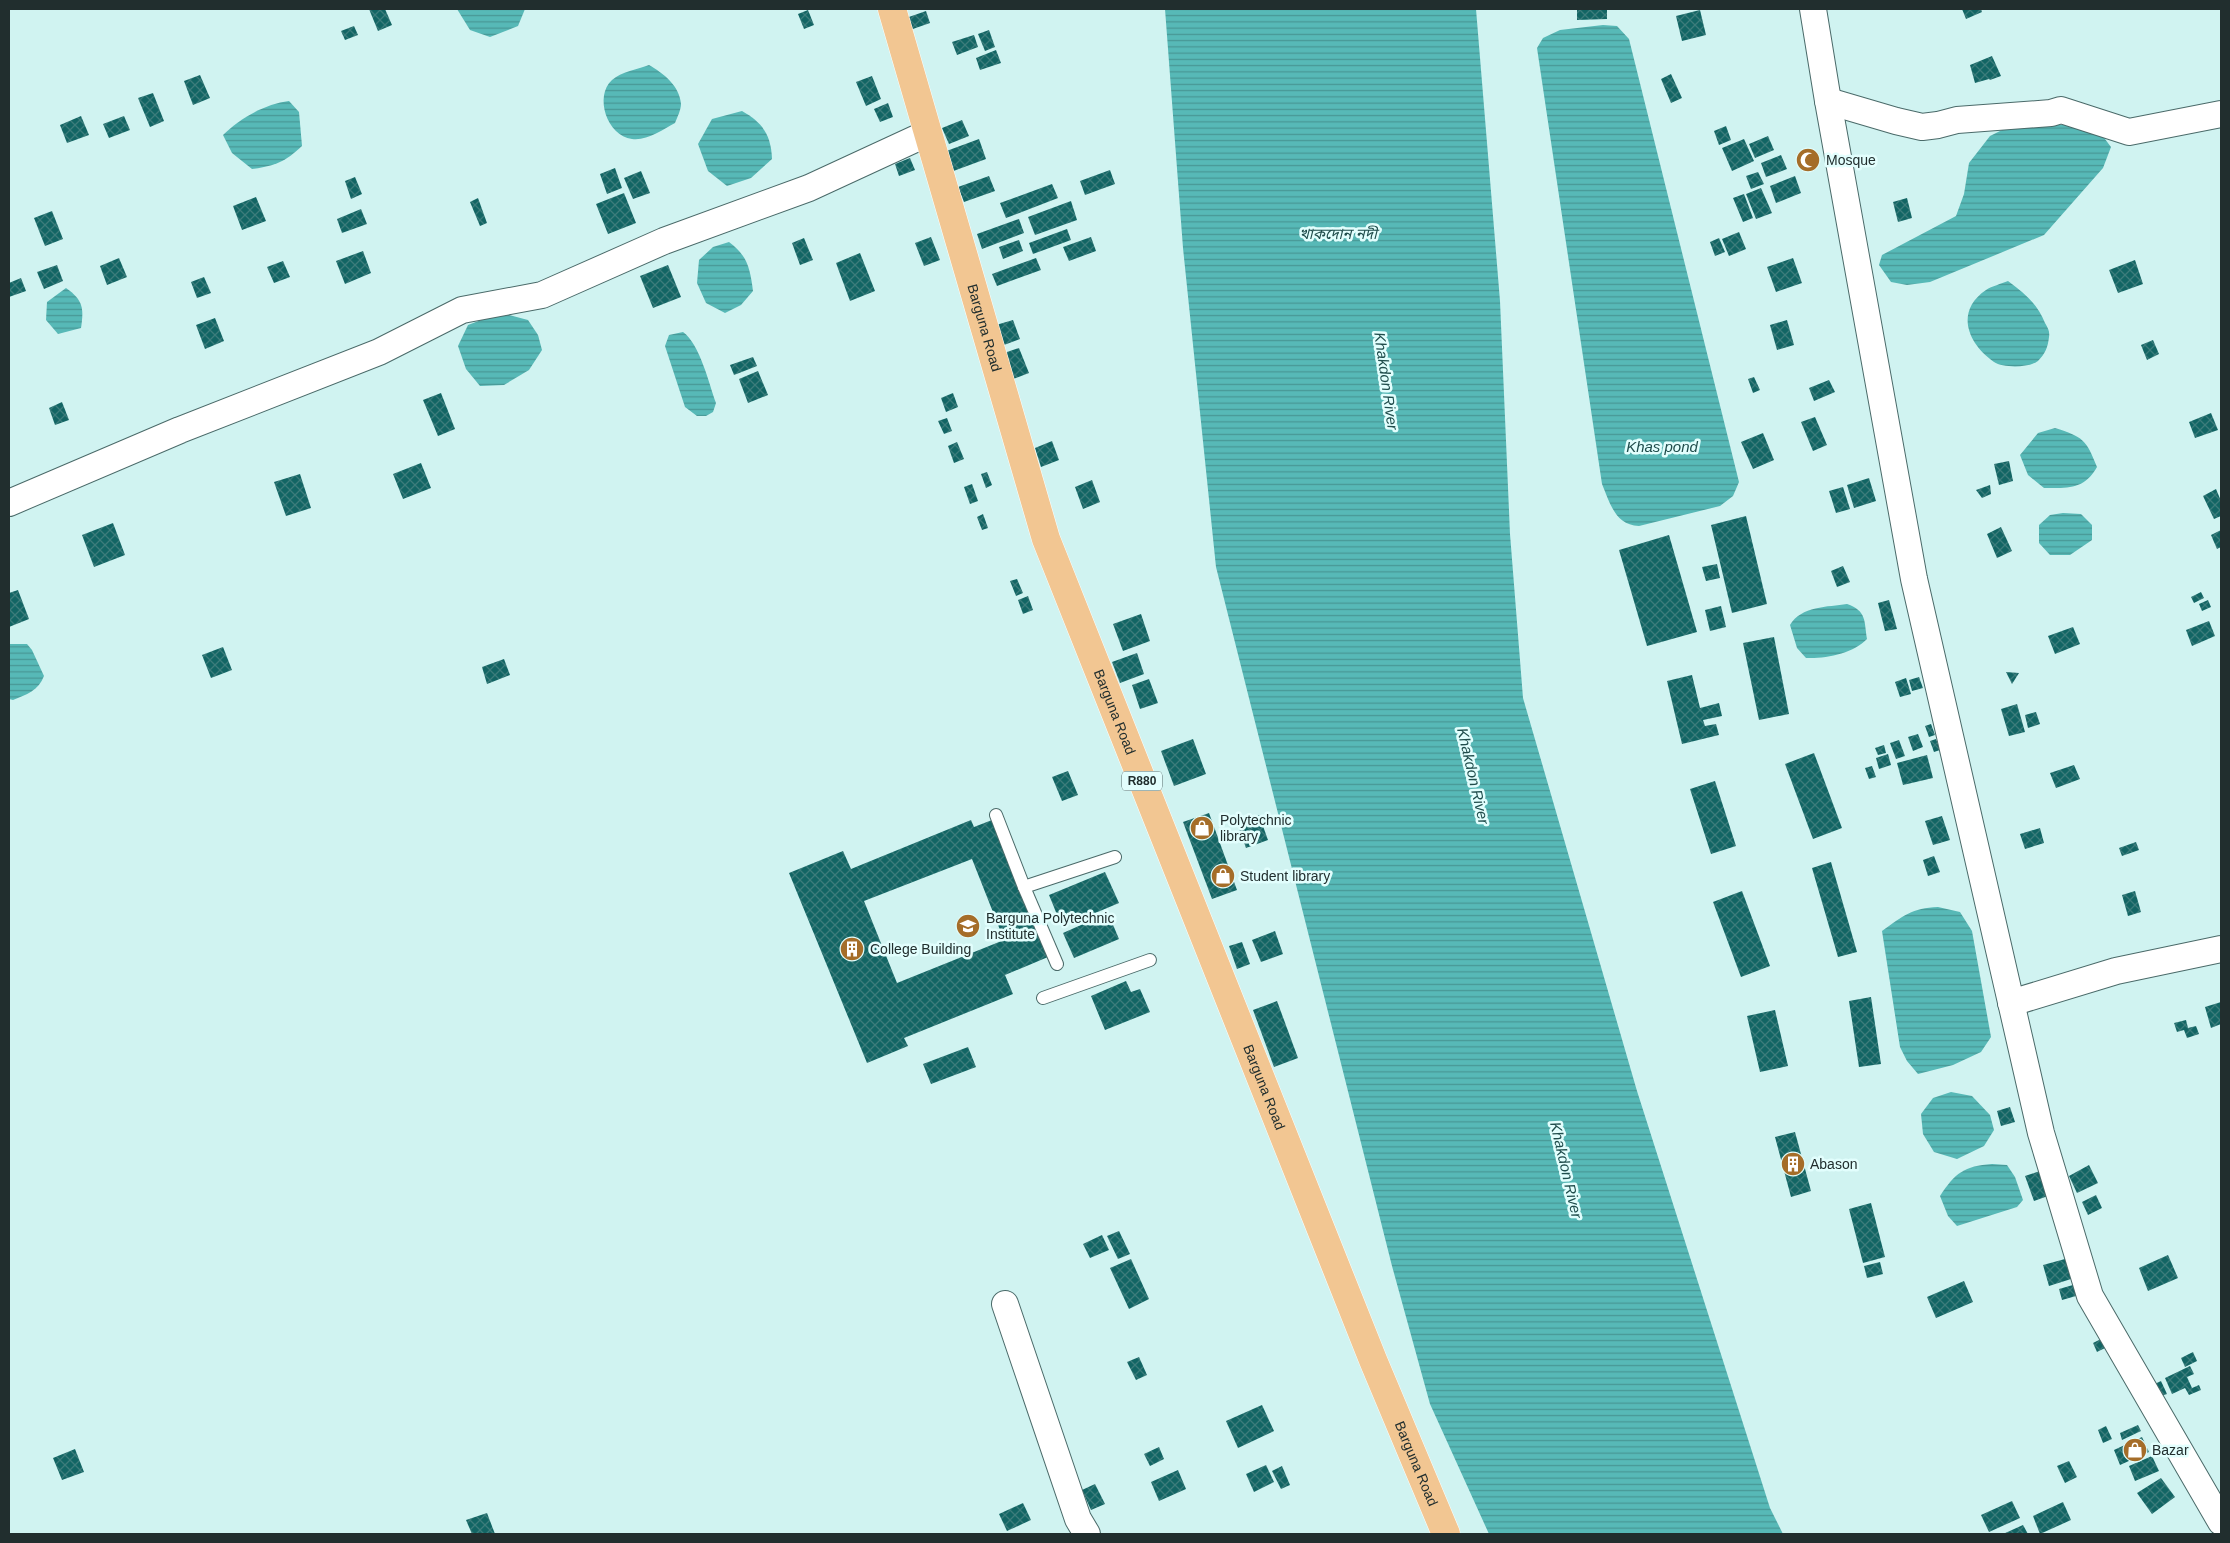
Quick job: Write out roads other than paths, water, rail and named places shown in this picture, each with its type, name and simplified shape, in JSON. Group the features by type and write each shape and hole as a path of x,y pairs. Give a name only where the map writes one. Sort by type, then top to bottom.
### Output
{"main road":[{"name":"Barguna Road","path":"892,9 1046,539 1370,1351 1446,1534"}],"street":[{"path":"1813,9 1914,579 2041,1133 2090,1296 2221,1522"},
{"path":"1828,101 1922,127 1956,120 2050,113 2060,110 2130,132 2221,114"},
{"path":"9,503 180,430 379,352 462,310 542,295 664,240 809,188 928,133"},
{"path":"2011,1003 2116,971 2221,950"},
{"path":"1004,1304 1078,1518 1087,1534"}],"lane":[{"path":"996,815 1057,964"},
{"path":"1024,887 1115,857"},
{"path":"1043,998 1150,960"}],"water":[{"path":"457,9 525,9 518,26 490,37 470,30"},
{"name":"খাকদোন নদী","path":"1165,9 1476,9 1500,301 1510,534 1523,698 1637,1091 1770,1508 1783,1534 1489,1534 1430,1404 1392,1266 1216,567 1183,248"},
{"name":"Khas pond","path":"1603,25 1617,26 1629,39 1739,482 1733,496 1720,506 1639,526 1624,522 1619,517 1611,505 1602,484 1537,48 1543,38 1560,30"},
{"path":"649,65 665,76 678,91 681,104 680,109 675,123 649,137 632,139 616,131 610,123 604,105 604,96 607,87 616,77"},
{"path":"289,101 299,112 302,146 279,162 252,169 232,153 223,135 253,113 271,105"},
{"path":"742,111 755,120 768,136 772,159 751,178 727,186 708,171 698,144 712,119"},
{"path":"2012,125 2085,125 2102,135 2111,147 2103,168 2044,235 1930,282 1907,285 1891,282 1879,265 1882,255 1956,216 1964,194 1969,163 1990,136"},
{"path":"729,242 740,252 747,264 753,291 741,305 725,313 706,303 697,283 699,260 713,247"},
{"path":"2008,281 2034,304 2049,332 2048,344 2044,353 2038,361 2029,365 2010,366 1994,362 1977,346 1968,327 1970,307 1976,298 1986,290"},
{"path":"66,288 76,296 81,305 81,328 58,334 46,320 47,302"},
{"path":"509,315 528,320 538,335 542,350 529,370 504,385 480,386 466,369 458,346 468,325 489,317"},
{"path":"683,332 694,345 699,355 716,403 713,412 706,416 697,416 685,407 665,346 669,335"},
{"path":"2055,428 2078,437 2090,450 2097,467 2092,475 2081,484 2068,487 2044,488 2028,475 2020,455 2038,433"},
{"path":"2063,513 2081,514 2092,525 2092,540 2070,555 2050,555 2039,543 2039,525 2050,515"},
{"path":"1847,604 1861,613 1865,622 1867,639 1855,648 1839,654 1806,658 1797,648 1790,625 1801,614 1816,608"},
{"path":"9,644 27,644 32,650 44,676 39,685 27,694 13,700 9,699"},
{"path":"1938,907 1960,912 1972,931 1991,1037 1981,1052 1953,1065 1918,1074 1907,1061 1900,1047 1882,931 1914,911"},
{"path":"1951,1092 1972,1096 1990,1115 1994,1130 1984,1146 1957,1159 1934,1152 1923,1134 1921,1114 1933,1098"},
{"path":"1992,1164 2007,1165 2015,1177 2023,1200 2017,1207 1957,1226 1948,1216 1940,1196 1961,1172 1974,1167"}],"place":[{"name":"Mosque","path":"1808,160"},
{"name":"Polytechnic library","path":"1202,828"},
{"name":"Student library","path":"1223,876"},
{"name":"Barguna Polytechnic Institute","path":"968,926"},
{"name":"College Building","path":"852,949"},
{"name":"Abason","path":"1793,1164"},
{"name":"Bazar","path":"2135,1450"}],"water label":[{"name":"Khakdon River","path":"1386,381"},
{"name":"Khakdon River","path":"1473,776"},
{"name":"Khakdon River","path":"1566,1170"}]}
